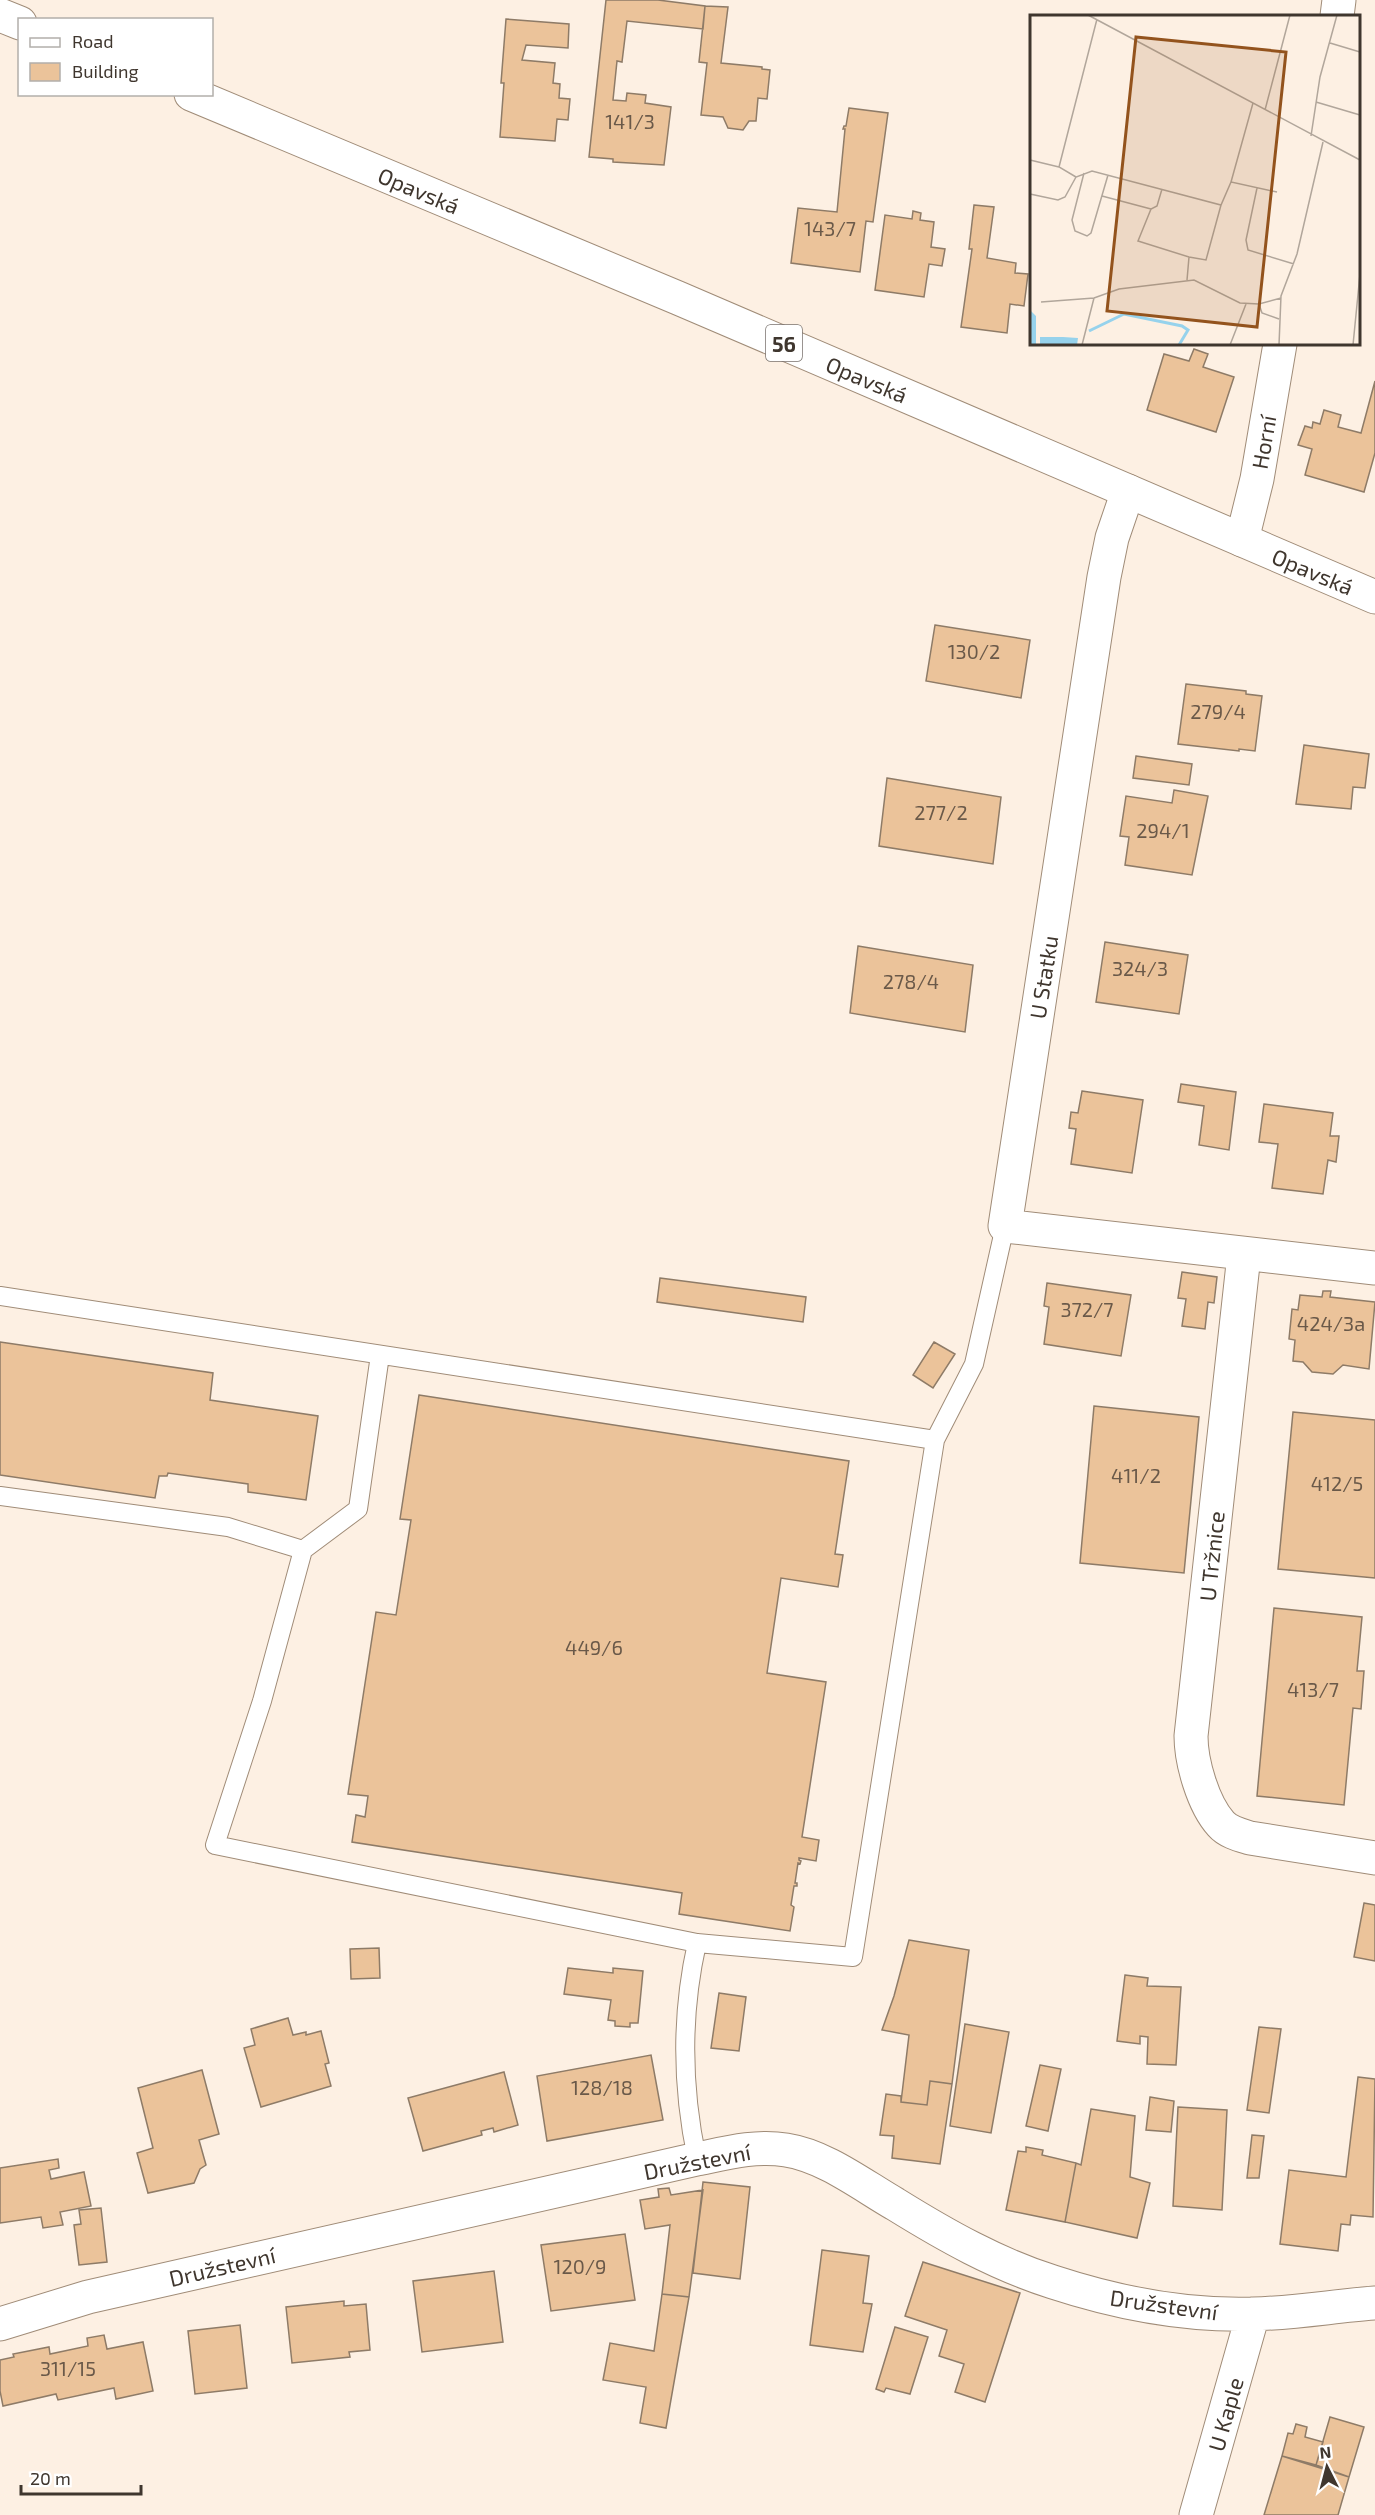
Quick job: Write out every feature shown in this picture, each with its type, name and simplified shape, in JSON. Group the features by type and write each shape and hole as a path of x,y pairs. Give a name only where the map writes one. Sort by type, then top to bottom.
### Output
{"street":[{"path":"1337,15 1339,0"},
{"path":"0,15 18,22"},
{"name":"Opavská","path":"196,96 678,298 1375,597"},
{"name":"Horní","path":"1242,540 1257,479 1280,345"},
{"name":"U Statku","path":"1005,1226 1104,577 1112,538 1128,491"},
{"path":"1005,1226 1244,1255 1375,1268"},
{"name":"U Tržnice","path":"1244,1255 1192,1724 1191,1754 1211,1808 1221,1825 1234,1833 1250,1838 1375,1858"},
{"name":"Družstevní","path":"0,2324 88,2297 697,2159 764,2148 788,2150 832,2167 924,2222 994,2260 1052,2282 1138,2305 1198,2312 1253,2314 1375,2302"},
{"name":"U Kaple","path":"1196,2515 1253,2314"}],"lane":[{"path":"380,1355 358,1509 303,1550 262,1701 215,1845 697,1943 853,1957 935,1440 974,1364 1005,1226"},
{"path":"0,1296 935,1440"},
{"path":"0,1496 228,1527 303,1550"},
{"path":"697,1943 687,1999 686,2049 688,2109 697,2159"}],"building":[{"path":"606,0 658,0 705,6 703,29 627,21 622,62 617,61 613,100 626,101 627,93 646,95 645,103 671,107 664,165 613,162 613,159 589,157"},
{"path":"705,6 728,7 721,63 762,67 762,69 770,70 767,99 758,98 756,121 749,121 743,130 728,128 723,117 701,115 707,63 699,62"},
{"path":"506,19 569,24 568,48 526,45 522,60 555,63 553,83 560,84 559,98 570,99 568,120 557,119 555,141 500,137"},
{"path":"849,108 888,113 873,222 866,221 860,272 791,263 798,208 837,212 845,129 843,129 846,126"},
{"path":"974,205 994,207 987,258 1016,263 1015,273 1028,274 1024,306 1010,304 1007,333 961,327 972,249 969,249"},
{"path":"913,211 921,213 920,220 934,222 931,247 945,249 942,266 929,264 924,297 875,290 885,215 912,219"},
{"path":"1194,349 1208,354 1203,367 1234,377 1216,432 1147,410 1164,354 1189,361"},
{"path":"1375,381 1375,453 1364,492 1305,475 1312,449 1298,445 1305,426 1312,428 1313,422 1320,424 1324,410 1341,415 1338,427 1361,433"},
{"path":"935,625 1030,640 1021,698 926,681"},
{"path":"1186,684 1246,691 1246,694 1262,696 1255,751 1178,744"},
{"path":"1304,745 1369,754 1365,788 1353,787 1351,809 1296,804"},
{"path":"1136,756 1192,764 1189,785 1133,778"},
{"path":"887,778 1001,797 993,864 879,846"},
{"path":"1174,790 1208,796 1192,875 1125,865 1129,837 1120,836 1126,796 1172,803"},
{"path":"1105,942 1188,955 1179,1014 1096,1002"},
{"path":"858,946 973,965 965,1032 850,1013"},
{"path":"1181,1084 1236,1092 1229,1150 1199,1145 1204,1106 1178,1102"},
{"path":"1082,1091 1143,1100 1132,1173 1071,1164 1076,1129 1069,1128 1071,1112 1078,1113"},
{"path":"1264,1104 1333,1113 1330,1136 1339,1136 1336,1162 1328,1160 1323,1194 1272,1188 1278,1144 1259,1142"},
{"path":"1182,1272 1217,1277 1214,1303 1208,1302 1205,1329 1182,1326 1186,1299 1178,1298"},
{"path":"660,1278 806,1297 803,1322 657,1302"},
{"path":"1047,1283 1131,1295 1121,1356 1044,1344 1049,1307 1044,1306"},
{"path":"1323,1291 1331,1291 1330,1297 1375,1302 1369,1369 1343,1365 1333,1374 1312,1372 1303,1362 1293,1361 1295,1340 1289,1339 1292,1309 1298,1310 1300,1295 1322,1297"},
{"path":"0,1342 213,1373 210,1400 318,1416 306,1500 248,1492 248,1484 168,1473 167,1476 159,1476 155,1498 0,1475"},
{"path":"934,1342 955,1354 933,1388 913,1375"},
{"path":"419,1395 849,1461 835,1554 843,1555 838,1587 781,1578 767,1673 826,1682 802,1837 819,1840 816,1861 799,1858 801,1861 800,1864 798,1863 795,1883 797,1886 794,1886 791,1905 794,1907 790,1931 679,1914 682,1893 352,1842 356,1815 365,1817 368,1796 348,1794 376,1612 396,1615 411,1520 400,1519"},
{"path":"1094,1406 1199,1417 1184,1573 1080,1563"},
{"path":"1293,1412 1375,1420 1375,1578 1278,1569"},
{"path":"1274,1608 1362,1617 1357,1671 1364,1671 1361,1709 1353,1708 1344,1805 1257,1796"},
{"path":"1364,1903 1375,1905 1375,1961 1354,1957"},
{"path":"909,1940 969,1950 952,2084 930,2081 927,2105 901,2102 909,2035 882,2030"},
{"path":"379,1948 380,1978 351,1979 350,1949"},
{"path":"568,1968 613,1973 613,1968 643,1971 638,2023 630,2023 630,2027 615,2026 615,2021 608,2020 611,2000 564,1994"},
{"path":"1125,1975 1148,1978 1147,1986 1181,1987 1176,2065 1147,2064 1148,2037 1140,2036 1140,2044 1117,2041"},
{"path":"719,1993 746,1997 739,2051 711,2048"},
{"path":"288,2018 293,2035 306,2032 306,2035 321,2031 329,2063 325,2064 331,2086 261,2107 244,2048 255,2045 251,2029"},
{"path":"965,2024 1009,2032 991,2133 950,2126"},
{"path":"1259,2027 1281,2029 1269,2113 1247,2110"},
{"path":"651,2055 663,2120 547,2141 537,2076"},
{"path":"1040,2065 1061,2069 1048,2131 1026,2126"},
{"path":"202,2070 219,2134 199,2140 206,2165 200,2169 194,2183 148,2193 137,2153 153,2148 138,2088"},
{"path":"504,2072 518,2125 494,2132 493,2128 481,2131 482,2135 423,2151 408,2098"},
{"path":"1358,2077 1375,2079 1373,2217 1351,2215 1350,2225 1341,2224 1338,2251 1280,2244 1289,2170 1346,2177"},
{"path":"930,2081 952,2084 940,2164 892,2158 894,2136 880,2135 886,2094 901,2096 901,2102 927,2105"},
{"path":"1150,2097 1174,2101 1171,2132 1146,2130"},
{"path":"1178,2107 1227,2110 1222,2210 1173,2206"},
{"path":"1091,2109 1135,2116 1130,2177 1150,2183 1137,2238 1065,2222 1076,2163 1081,2165"},
{"path":"1252,2135 1264,2136 1259,2178 1247,2178"},
{"path":"1026,2147 1043,2150 1042,2155 1076,2163 1065,2222 1006,2210 1018,2151 1026,2152"},
{"path":"58,2159 59,2168 49,2170 51,2179 84,2172 91,2206 60,2212 63,2225 43,2228 41,2217 0,2223 0,2168"},
{"path":"703,2182 750,2187 740,2279 693,2273"},
{"path":"669,2188 671,2195 703,2190 689,2297 662,2294 670,2225 645,2229 640,2200 659,2197 658,2189"},
{"path":"101,2208 107,2262 79,2265 74,2225 81,2224 79,2210"},
{"path":"625,2234 635,2300 551,2311 541,2245"},
{"path":"822,2250 869,2256 863,2303 872,2304 863,2352 810,2345"},
{"path":"923,2262 1020,2293 985,2402 955,2392 964,2364 939,2356 947,2330 905,2316"},
{"path":"494,2271 503,2342 422,2352 413,2281"},
{"path":"662,2294 689,2297 666,2428 640,2423 646,2387 603,2380 610,2343 654,2351"},
{"path":"344,2301 344,2306 366,2304 370,2350 349,2352 350,2357 292,2363 286,2307"},
{"path":"240,2325 247,2388 195,2394 188,2331"},
{"path":"895,2327 928,2337 910,2394 886,2388 884,2392 876,2389"},
{"path":"104,2335 107,2349 143,2342 153,2391 116,2399 114,2388 58,2400 56,2394 3,2406 0,2391 0,2360 14,2357 13,2354 49,2347 50,2354 88,2346 87,2338"},
{"path":"1330,2417 1364,2427 1349,2477 1316,2465"},
{"path":"1296,2424 1307,2427 1305,2437 1323,2442 1316,2465 1282,2456 1288,2433 1293,2434"},
{"path":"1282,2456 1349,2477 1338,2515 1264,2515"}]}
